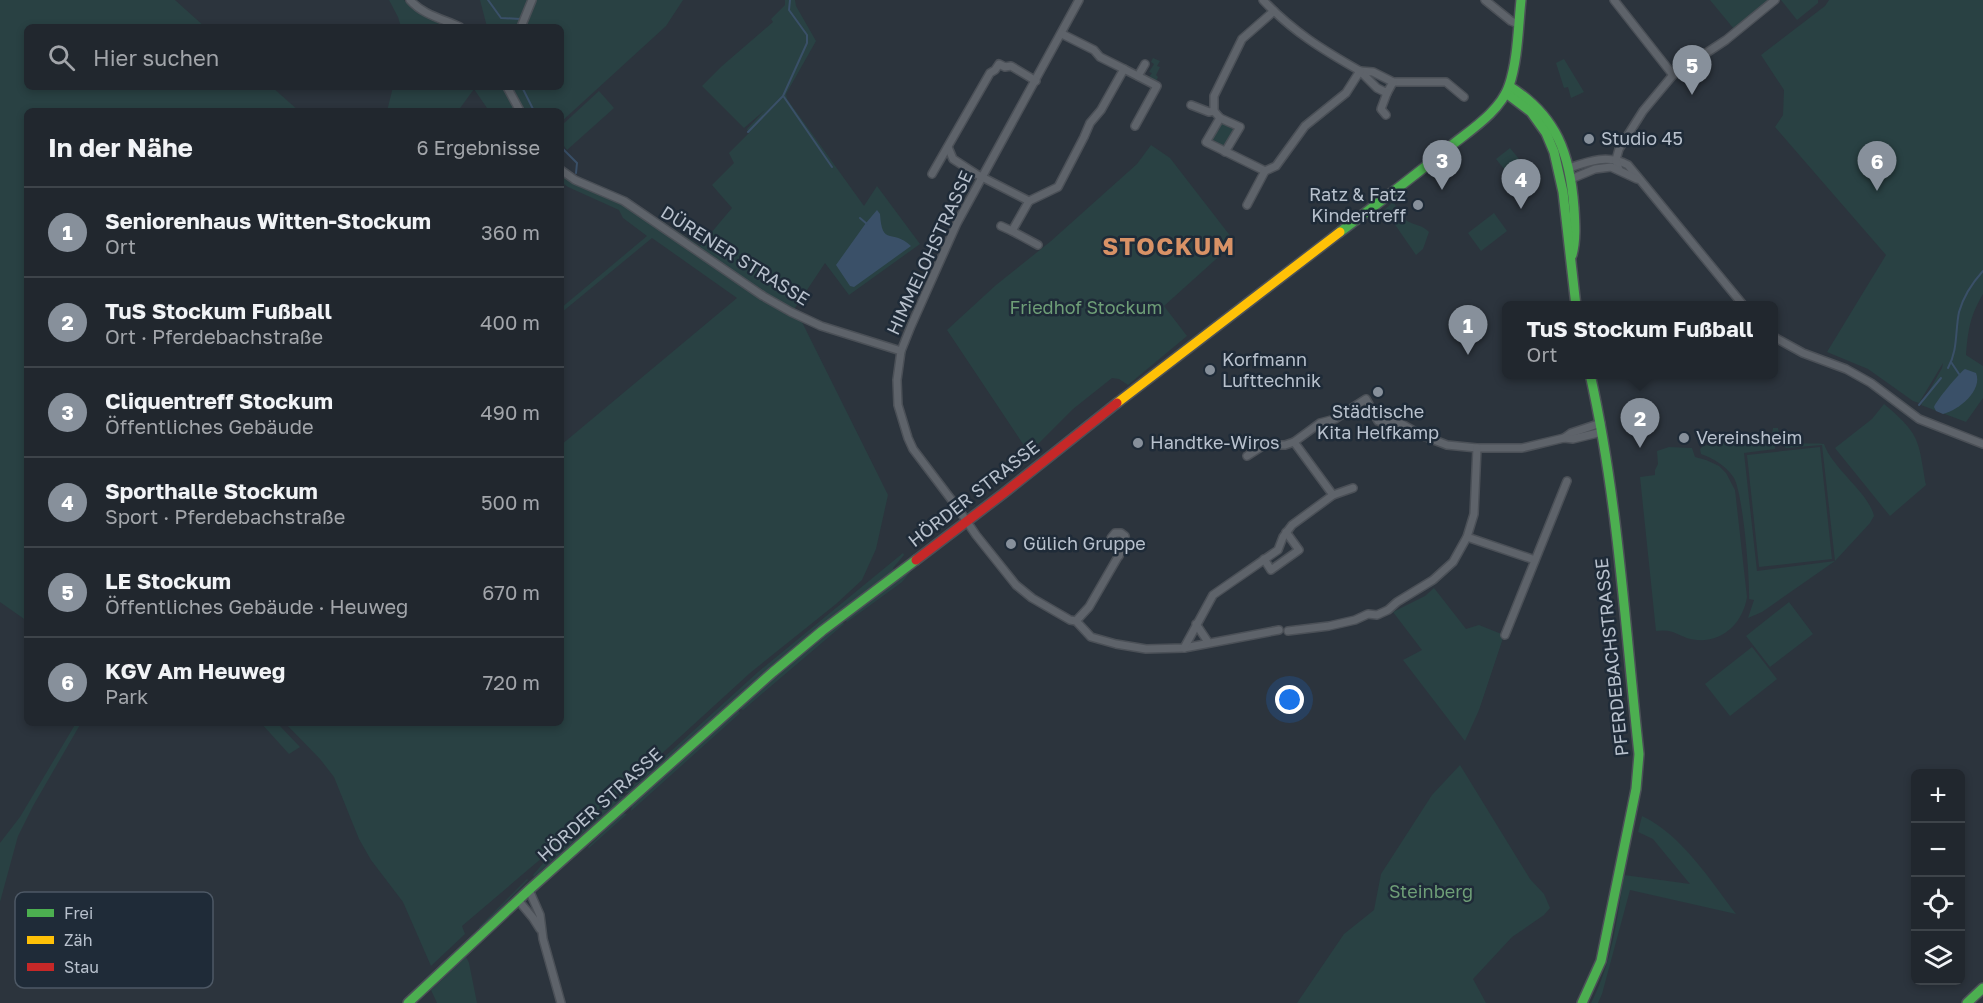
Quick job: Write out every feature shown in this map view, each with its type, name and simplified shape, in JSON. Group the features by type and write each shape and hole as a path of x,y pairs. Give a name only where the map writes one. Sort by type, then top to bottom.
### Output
{"main road":[{"name":"HÖRDER STRASSE","path":"408,1003 529,890 831,623 967,521 1424,168 1486,117 1507,90 1516,51 1521,0"},
{"path":"1507,90 1519,91 1534,103 1548,119 1561,143 1569,168 1566,178 1568,246 1572,257 1576,301"},
{"path":"1507,90 1531,112 1543,129 1566,178"},
{"name":"PFERDEBACHSTRASSE","path":"1582,1003 1601,961 1636,789 1640,754 1610,484 1602,428 1591,379"},
{"path":"1967,1003 1983,988"}],"street":[{"path":"410,0 429,15 452,24"},
{"path":"522,24 532,0"},
{"name":"HIMMELOHSTRASSE","path":"1079,0 981,177 943,253 901,351 897,394 908,438 921,461 1016,585 1040,602 1070,620 1076,621 1091,637 1147,649 1184,648 1279,630"},
{"path":"1263,0 1291,28 1317,47 1360,71 1377,88 1387,93"},
{"path":"1485,0 1518,24"},
{"path":"1614,0 1673,75"},
{"path":"1619,170 1616,160 1619,149 1643,111 1673,75 1726,40 1775,0"},
{"path":"1226,152 1240,128 1220,118 1214,111 1214,96 1242,39 1274,11"},
{"path":"1062,34 1094,50 1100,57 1157,86 1135,126"},
{"path":"932,174 990,73 999,64 1005,67 1011,66 1036,81"},
{"path":"1138,76 1145,64"},
{"path":"1012,231 1029,201 1058,187 1090,123 1101,110 1124,69"},
{"path":"1360,71 1373,72 1393,82 1446,82 1464,97"},
{"path":"1247,205 1266,171 1276,166 1305,126 1346,93 1360,71"},
{"path":"1386,115 1381,109 1393,82"},
{"path":"509,90 518,108"},
{"path":"1191,105 1209,112 1214,111"},
{"path":"1220,118 1206,142 1266,171"},
{"path":"948,147 953,159 981,177 1029,201"},
{"path":"1569,168 1597,160 1616,160 1628,165 1740,301"},
{"path":"1566,178 1602,168 1619,170 1632,178 1637,178"},
{"name":"DÜRENER STRASSE","path":"564,172 574,180 624,201 790,312 821,326 901,351"},
{"path":"1001,226 1038,245"},
{"path":"1778,340 1803,353 1846,369 1871,383 1919,419 1983,444"},
{"path":"1246,456 1264,445 1285,445 1294,442 1320,423 1335,419 1366,399 1378,421 1402,424 1421,435 1447,445 1522,448 1564,438 1573,439 1602,428"},
{"path":"1294,442 1333,495"},
{"path":"1288,631 1329,626 1368,614 1377,615 1433,580 1453,562 1467,537 1475,508 1477,448"},
{"path":"1505,635 1567,482"},
{"path":"1184,648 1214,595 1278,550 1286,532 1292,525 1333,495 1353,488"},
{"path":"1263,559 1271,570 1299,550 1286,532"},
{"path":"1467,537 1535,560"},
{"path":"1278,550 1285,560"},
{"path":"1076,621 1089,607 1119,556"},
{"path":"1196,624 1211,642"},
{"path":"529,890 540,915 542,933 561,1003"},
{"path":"518,900 542,933"}],"green space":[{"path":"0,0 175,0 202,24 24,24 24,90 275,90 296,108 24,108 24,619 0,602"},
{"path":"389,0 404,0 411,8 440,24 400,24"},
{"path":"480,0 683,0 666,26 564,119 564,108 487,108 475,90 564,90 564,24 486,24"},
{"path":"785,0 795,0 796,6 816,41 786,94 787,99 864,206 877,186 920,244 849,295 825,263 795,308 888,495 876,549 862,580 836,604 750,673 623,789 462,926 465,934 431,966 403,902 371,860 359,839 334,777 288,726 564,726 564,442 737,298 652,238 564,311 564,305 647,236 623,218 619,210 564,184 564,175 571,181 662,221 700,246 732,208 712,185 734,163 729,153 749,133 747,129 765,110 744,128 702,86 773,22 771,19 785,5"},
{"path":"1710,0 1770,0 1734,29"},
{"path":"1781,0 1818,0 1818,3 1797,20"},
{"path":"1829,0 1983,0 1983,294 1970,323 1966,355 1983,366 1983,398 1966,422 1921,405 1943,363 1919,403 1868,369 1827,352 1886,255 1775,127 1783,115 1784,90 1761,55 1825,6"},
{"path":"1153,58 1160,61 1157,66 1160,67 1156,81 1149,77 1154,64 1151,62"},
{"path":"1564,59 1584,92 1571,98 1568,87 1564,88 1556,63"},
{"path":"392,90 473,90 460,108 388,108"},
{"path":"599,91 614,108 567,150 564,146 564,123"},
{"path":"1222,123 1234,130 1225,147 1212,139"},
{"name":"Friedhof Stockum","path":"1151,145 1170,158 1235,242 1164,306 1187,336 1128,385 1119,379 1112,378 1073,409 1029,453 947,330 1137,164"},
{"path":"1510,148 1519,159 1505,170 1496,159"},
{"path":"1393,202 1396,206 1395,210 1398,209 1407,221 1429,232 1423,249 1416,255 1387,213 1382,212"},
{"path":"1494,213 1507,231 1481,251 1468,233"},
{"path":"1884,404 1905,423 1916,439 1926,485 1890,516 1835,448 1872,419"},
{"path":"1773,428 1778,428 1779,433 1795,443 1824,444 1834,462 1871,507 1874,516 1870,523 1835,561 1822,445 1786,448 1772,434"},
{"path":"1762,436 1768,437 1775,445 1775,449 1744,453 1757,571 1835,561 1762,612 1748,618 1754,600 1749,599 1745,537 1737,487 1734,478 1724,466 1701,454 1700,449 1703,446"},
{"path":"1669,447 1692,448 1695,457 1719,466 1726,473 1735,490 1747,597 1741,615 1731,629 1716,638 1707,640 1691,639 1663,630 1656,631 1640,477 1655,475 1658,464 1657,451"},
{"path":"1820,447 1832,559 1759,567 1747,455"},
{"path":"903,553 904,555 893,568 894,570 794,648 631,794 626,792 758,672"},
{"path":"912,570 902,582 847,622 845,620 862,605"},
{"path":"1434,588 1466,629 1479,625 1504,635 1479,710 1465,741 1403,660 1422,650 1393,612 1425,596"},
{"path":"1789,602 1813,634 1770,667 1746,636"},
{"path":"842,621 844,624 743,710 741,709 741,706 765,684"},
{"path":"1752,647 1777,679 1730,716 1705,684"},
{"path":"738,710 740,713 631,811 632,805"},
{"path":"74,726 79,726 18,836 0,902 0,843 20,817"},
{"path":"264,726 280,726 300,747 289,754"},
{"name":"Steinberg","path":"1460,765 1530,879 1544,894 1550,908 1544,915 1512,937 1473,979 1486,1003 1297,1003 1344,934 1374,910 1381,874 1432,795"},
{"path":"623,793 625,799 534,877 533,875 553,852"},
{"path":"623,813 627,814 588,847"},
{"path":"1642,816 1656,824 1682,846 1736,914 1630,890 1602,994 1598,1003 1591,1003 1609,957 1624,875 1690,884 1653,839 1638,832"},
{"path":"528,880 480,929 479,927"},
{"path":"466,957 477,1003 437,1003 431,990"}],"water":[{"path":"877,210 886,234 911,246 854,287 850,286 836,265"},
{"path":"1965,369 1976,373 1976,386 1973,392 1962,404 1949,412 1943,414 1936,411 1934,407 1939,399"}],"waterway":[{"path":"488,0 501,18 520,19"},
{"path":"748,132 783,96 807,43 807,35 789,10 790,0"},
{"path":"524,90 532,108"},
{"path":"784,97 832,167"},
{"path":"564,150 577,163 576,173"},
{"path":"860,218 867,224"},
{"path":"1948,368 1955,348 1959,312 1969,290 1983,271"},
{"path":"1951,362 1959,374"},
{"path":"1919,405 1941,378"}],"traffic: fast":[{"path":"1340,232 1476,126 1499,104 1509,86 1514,65 1521,0"},
{"path":"1509,86 1539,110 1558,138 1564,154 1569,170 1574,208 1575,238 1572,255"},
{"path":"1506,93 1531,112 1546,133 1554,152 1563,192 1575,301"},
{"path":"1582,1003 1601,961 1636,789 1639,754 1608,468 1591,379"},
{"path":"408,1003 529,890 773,672 822,631 916,560"},
{"path":"1967,1003 1983,988"}],"traffic: slow":[{"path":"1117,403 1340,232"}],"traffic: jam":[{"path":"916,560 1117,403"}],"place":[{"name":"LE Stockum","path":"1692,95"},
{"name":"Studio 45","path":"1589,139"},
{"name":"Cliquentreff Stockum","path":"1442,190"},
{"name":"KGV Am Heuweg","path":"1877,191"},
{"name":"Ratz & Fatz Kindertreff","path":"1418,205"},
{"name":"Sporthalle Stockum","path":"1521,209"},
{"name":"Seniorenhaus Witten-Stockum","path":"1468,355"},
{"name":"Korfmann Lufttechnik","path":"1210,370"},
{"name":"Städtische Kita Helfkamp","path":"1378,392"},
{"name":"Vereinsheim","path":"1684,438"},
{"name":"Handtke-Wiros","path":"1138,443"},
{"name":"TuS Stockum Fußball","path":"1640,448"},
{"name":"Gülich Gruppe","path":"1011,544"}],"district":[{"name":"STOCKUM","path":"1169,247"}]}
